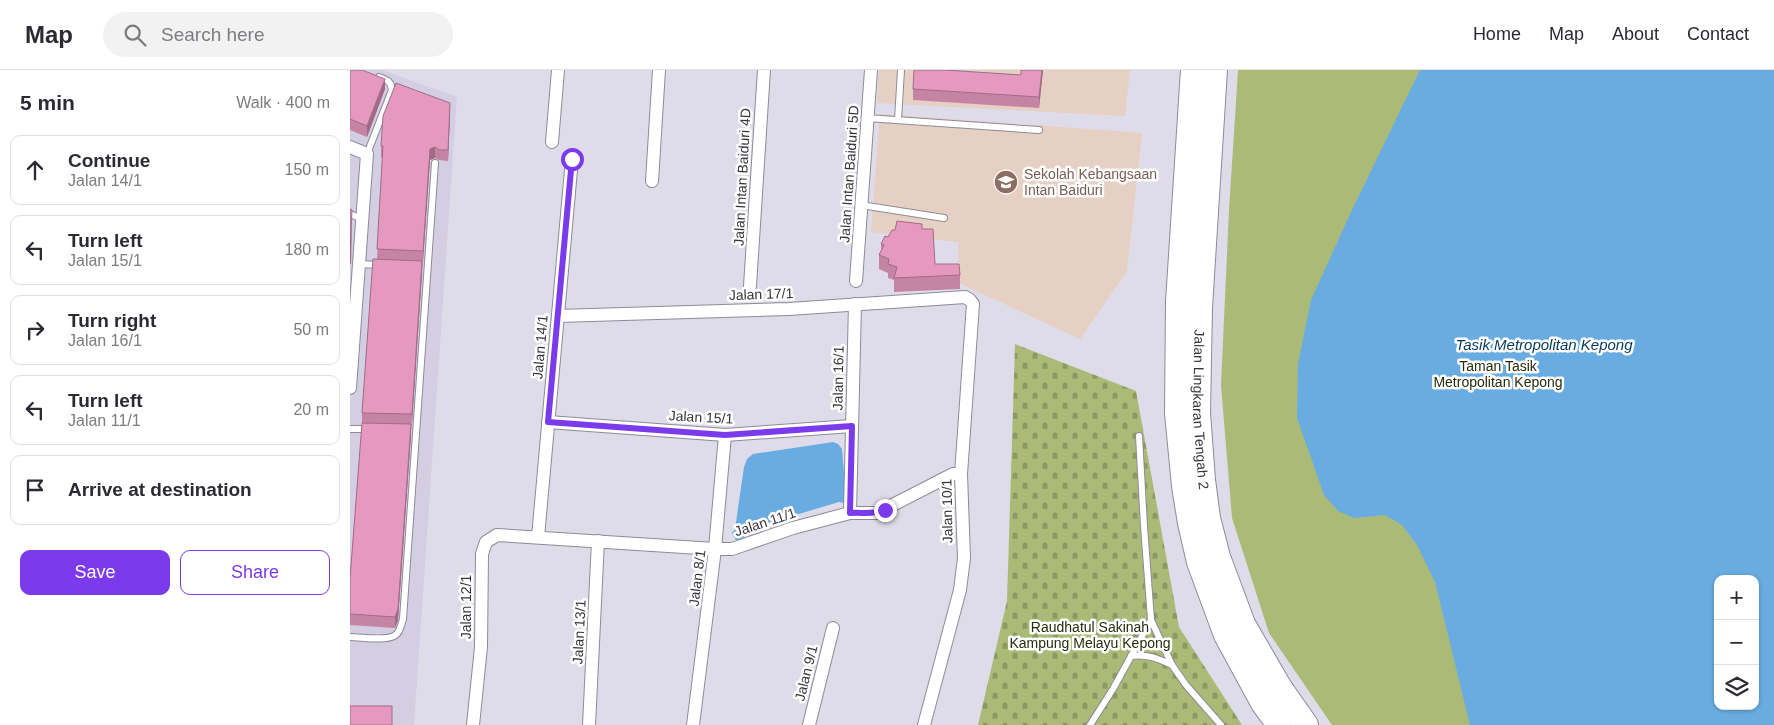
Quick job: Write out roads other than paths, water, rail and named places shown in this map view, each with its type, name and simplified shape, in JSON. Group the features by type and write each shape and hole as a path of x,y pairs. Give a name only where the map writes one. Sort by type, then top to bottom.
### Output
{"highway":[{"name":"Jalan Lingkaran Tengah 2","path":"1193,70 1178,302 1176,413 1184,486 1199,562 1226,635 1263,703 1279,725"},
{"name":"Jalan Lingkaran Tengah 2","path":"1215,70 1200,317 1198,413 1208,518 1218,557 1243,624 1280,688 1306,725"}],"street":[{"path":"552,142 558,70"},
{"path":"652,181 659,70"},
{"name":"Jalan Intan Baiduri 4D","path":"750,286 764,70"},
{"name":"Jalan Intan Baiduri 5D","path":"856,281 871,70"},
{"path":"350,147 367,154 356,216 359,264 354,288 350,388"},
{"name":"Jalan 14/1","path":"538,537 572,159"},
{"name":"Jalan 17/1","path":"558,316 788,309 965,297"},
{"name":"Jalan 10/1","path":"924,725 960,590 964,558 961,474 973,304 965,297"},
{"name":"Jalan 16/1","path":"850,513 855,304"},
{"name":"Jalan 15/1","path":"548,422 725,435 852,426"},
{"name":"Jalan 8/1","path":"693,725 715,549 725,435"},
{"name":"Jalan 11/1","path":"538,537 715,549 732,548 792,528 850,513 876,513 953,474 961,474"},
{"name":"Jalan 12/1","path":"473,725 481,647 482,554 486,542 497,535 538,537"},
{"name":"Jalan 13/1","path":"589,725 598,541"},
{"name":"Jalan 9/1","path":"808,725 833,628"}],"lane":[{"path":"898,120 901,70"},
{"path":"367,154 392,90 388,81 374,75"},
{"path":"868,118 1039,130"},
{"path":"350,637 384,638 395,636 401,628 429,267 435,163"},
{"path":"862,205 944,218"},
{"path":"359,264 385,265"},
{"path":"420,267 429,267"},
{"path":"350,429 379,429"},
{"path":"408,429 417,430"},
{"path":"1140,436 1151,620 1172,665 1186,685 1221,725"},
{"path":"1090,725 1151,620"},
{"path":"1131,656 1154,657 1172,665"}],"water":[{"name":"Tasik Metropolitan Kepong","path":"1420,70 1774,70 1774,725 1470,725 1435,582 1417,545 1402,525 1385,515 1354,518 1338,511 1324,495 1297,418 1298,364 1311,300 1351,212"},
{"path":"833,442 842,449 846,497 844,503 839,502 759,526 737,542 732,533 735,529 744,467 747,459 753,454"}],"place":[{"name":"Sekolah Kebangsaan Intan Baiduri","path":"1006,182"}],"park label":[{"name":"Taman Tasik Metropolitan Kepong","path":"1498,374"},
{"name":"Raudhatul Sakinah Kampung Melayu Kepong","path":"1090,636"}]}
